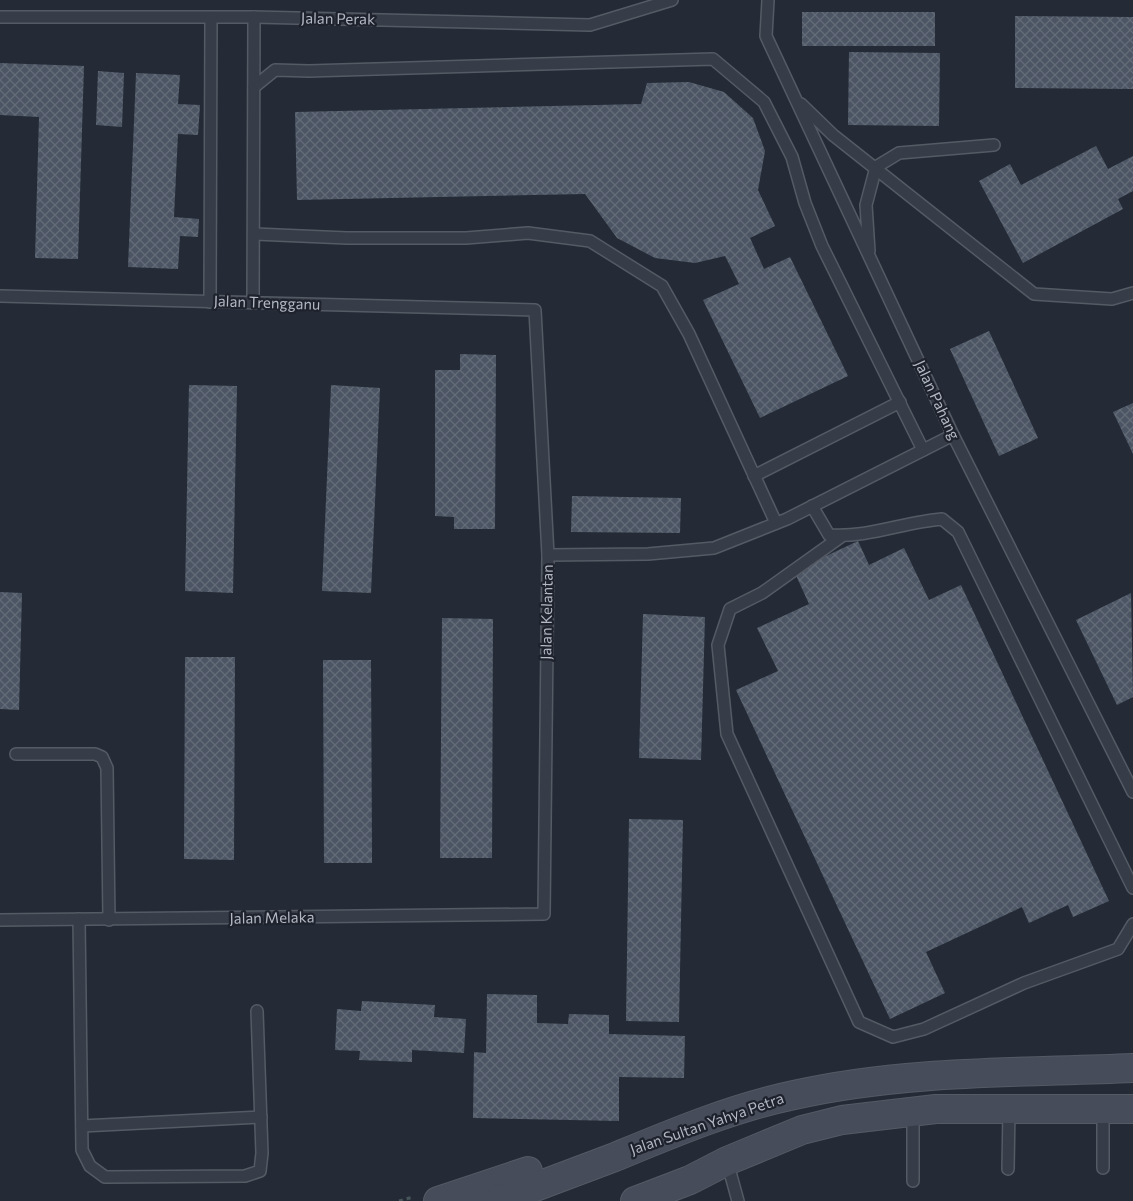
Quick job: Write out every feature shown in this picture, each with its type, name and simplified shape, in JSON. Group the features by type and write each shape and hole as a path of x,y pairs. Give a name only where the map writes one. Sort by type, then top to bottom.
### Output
{"main road":[{"name":"Jalan Sultan Yahya Petra","path":"498,1201 754,1105 794,1094 858,1083 933,1075 1133,1068"},
{"path":"635,1201 690,1180 802,1130 842,1120 913,1110 1133,1109"},
{"path":"438,1201 565,1158 615,1157"},
{"path":"663,1201 690,1180"}],"lane":[{"name":"Jalan Perak","path":"0,17 254,17 590,25 672,0"},
{"name":"Jalan Pahang","path":"768,0 766,36 953,435 1133,792"},
{"path":"253,303 255,234 254,17"},
{"path":"210,302 211,18"},
{"path":"254,88 275,70 319,71 713,58 764,102 792,157 805,203 822,246 924,450"},
{"path":"796,99 833,135 876,167 978,252 1034,294 1112,299 1133,293"},
{"path":"870,257 866,205 876,167 899,152 994,145"},
{"path":"255,234 347,238 466,238 528,233 590,241 662,286 689,334 776,524"},
{"name":"Jalan Trengganu","path":"0,296 535,310"},
{"name":"Jalan Kelantan","path":"535,310 548,555 544,914"},
{"path":"754,476 900,402"},
{"path":"548,555 648,554 714,548 776,524 953,435"},
{"path":"812,506 829,535 842,536 877,531 922,520 942,519 958,532 1133,888"},
{"path":"842,536 762,592 730,609 718,645 727,734 859,1022 893,1037 924,1029 1024,983 1118,949 1133,924"},
{"path":"16,754 95,754 102,758 107,768 109,920"},
{"name":"Jalan Melaka","path":"0,920 544,914"},
{"path":"79,919 82,1150 90,1166 105,1177 245,1176 260,1171 262,1153 257,1011"},
{"path":"1008,1169 1009,1109"},
{"path":"1103,1109 1104,1168"},
{"path":"913,1110 913,1181"},
{"path":"82,1126 260,1117"},
{"path":"727,1162 738,1201"}],"building":[{"path":"802,12 935,12 935,46 802,46"},
{"path":"1015,16 1133,17 1133,89 1015,88"},
{"path":"849,52 940,53 939,126 848,125"},
{"path":"0,63 84,66 78,259 35,258 39,117 0,115"},
{"path":"98,71 124,73 122,127 96,125"},
{"path":"136,73 180,75 178,104 200,105 198,135 178,134 174,217 199,219 198,237 180,236 178,269 128,267"},
{"path":"689,82 724,92 753,118 765,151 758,190 775,226 750,238 764,269 790,257 848,376 760,418 703,300 739,284 725,256 695,263 655,258 617,238 585,194 297,200 295,112 641,104 647,83"},
{"path":"1096,146 1108,169 1133,156 1133,191 1118,199 1123,209 1023,263 979,181 1010,164 1021,185"},
{"path":"989,331 1038,438 999,456 950,349"},
{"path":"460,354 496,355 495,529 454,529 454,517 435,516 435,370 460,370"},
{"path":"189,385 237,386 233,593 185,591"},
{"path":"331,385 380,388 371,593 322,591"},
{"path":"1133,403 1133,454 1113,412"},
{"path":"572,496 681,498 680,533 571,532"},
{"path":"858,541 869,565 904,548 929,600 961,585 1109,901 1073,917 1068,905 1029,923 1022,907 926,952 945,993 890,1019 736,690 778,671 757,628 809,604 794,571"},
{"path":"0,592 22,593 19,710 0,709"},
{"path":"1131,593 1133,697 1117,705 1076,620"},
{"path":"643,614 705,617 701,760 639,758"},
{"path":"442,618 493,619 492,858 440,858"},
{"path":"185,657 235,657 234,860 184,859"},
{"path":"323,660 371,660 372,863 324,863"},
{"path":"629,819 683,820 679,1022 626,1021"},
{"path":"487,994 537,995 537,1023 568,1024 569,1014 609,1015 609,1034 685,1036 684,1078 619,1077 619,1121 473,1118 474,1052 486,1053"},
{"path":"362,1001 435,1005 434,1017 466,1019 464,1053 412,1050 412,1062 359,1060 360,1051 335,1050 337,1009 361,1011"}]}
